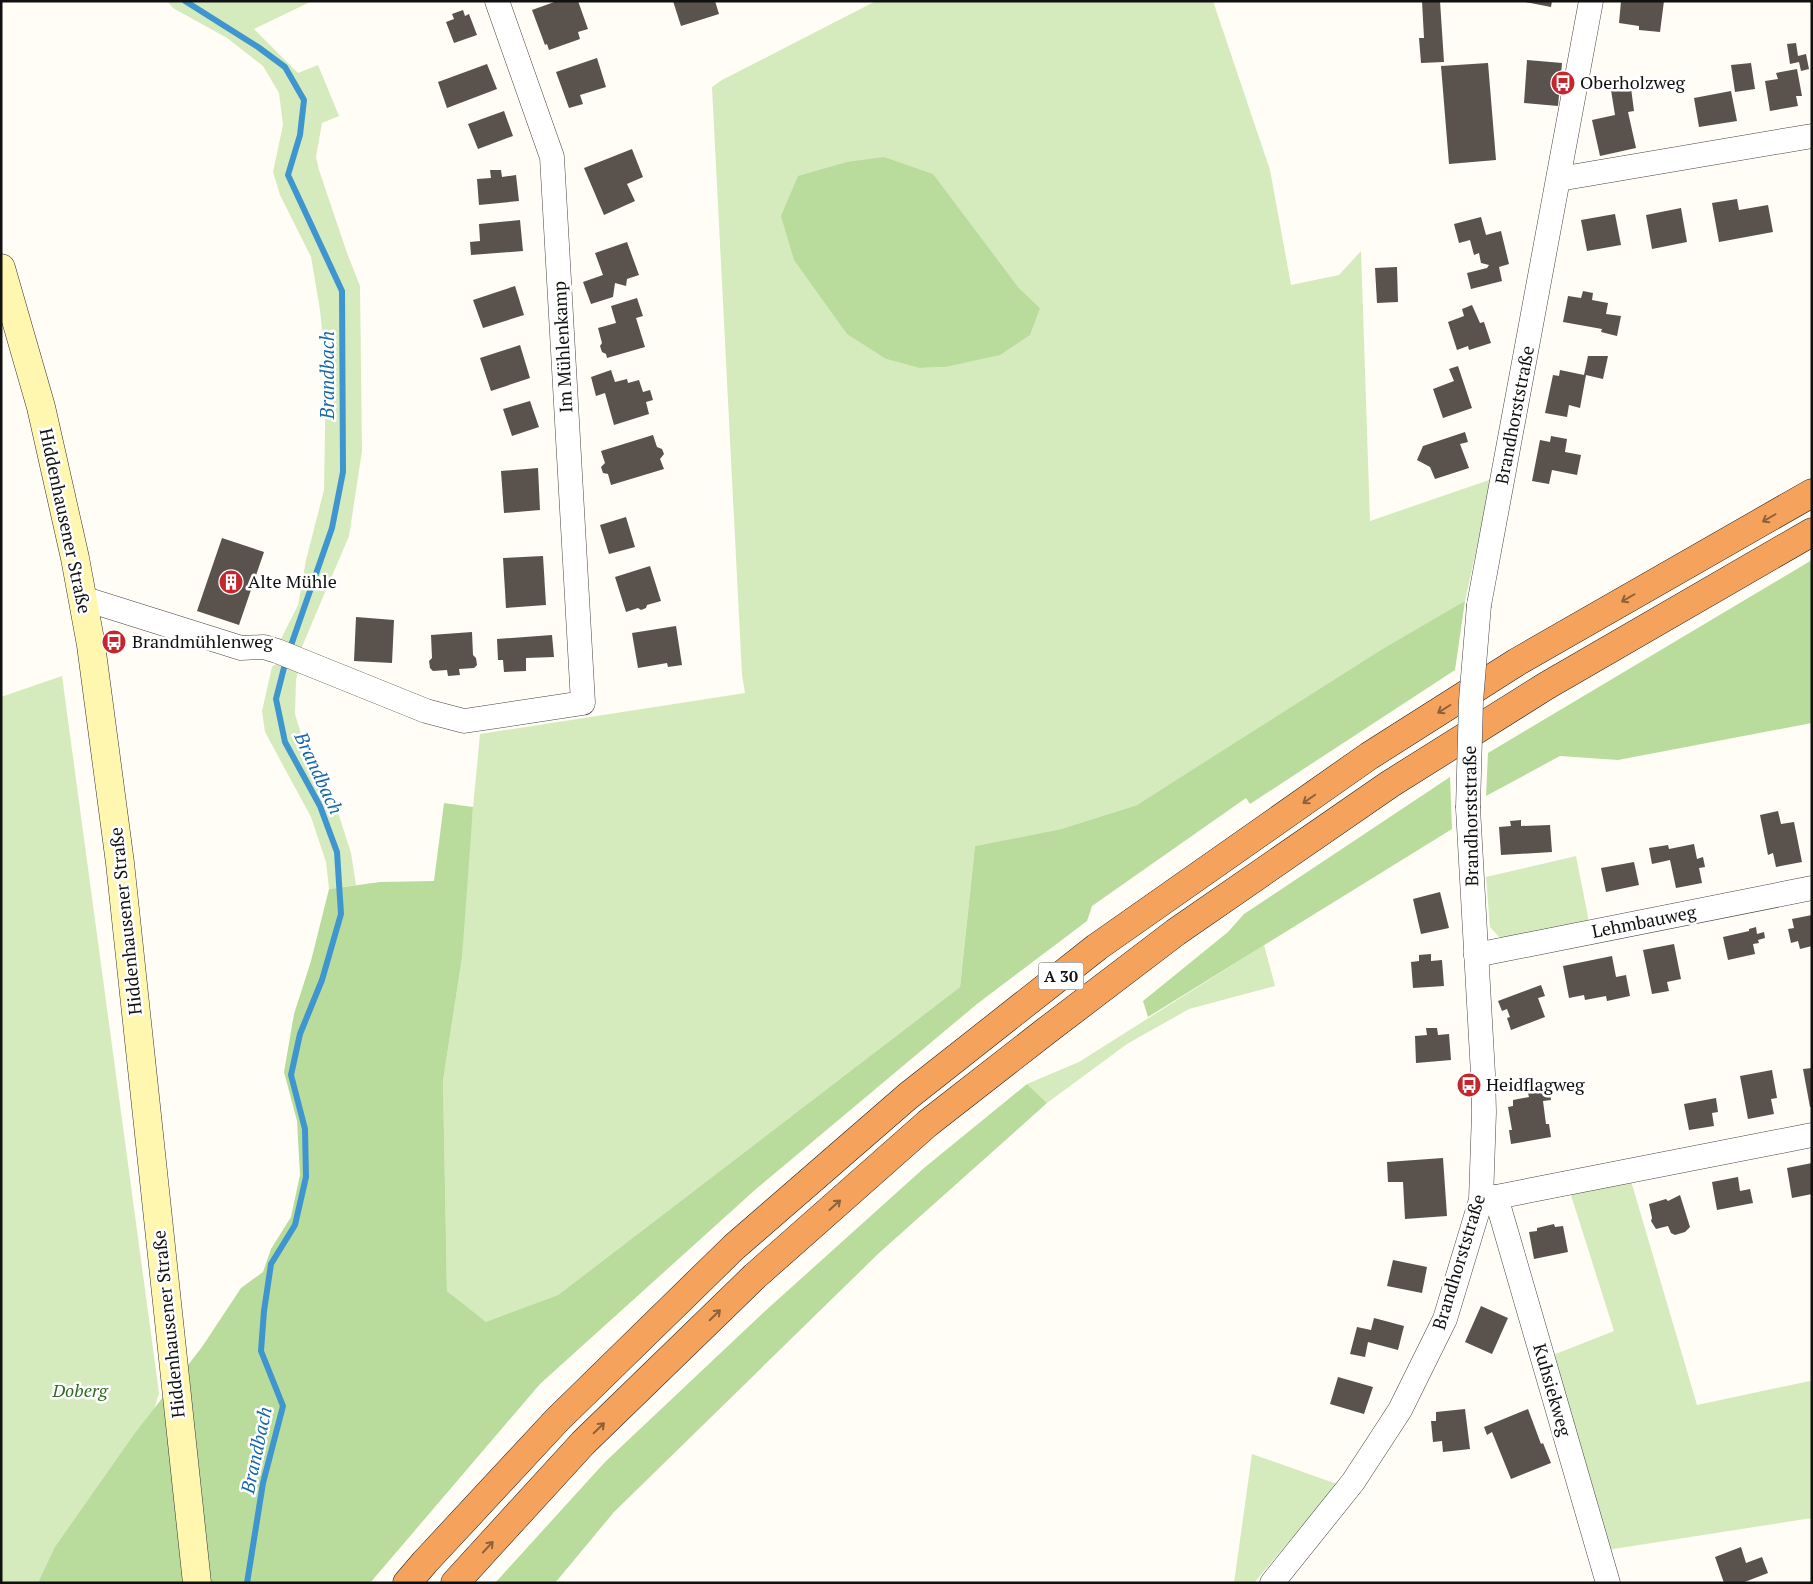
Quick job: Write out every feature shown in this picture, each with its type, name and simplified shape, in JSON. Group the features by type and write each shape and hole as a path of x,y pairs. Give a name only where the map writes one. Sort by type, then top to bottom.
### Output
{"highway":[{"name":"A 30","path":"408,1583 425,1562 557,1420 734,1247 908,1096 1097,947 1369,756 1517,662 1812,494"},
{"name":"A 30","path":"455,1583 583,1443 755,1276 928,1122 1176,932 1390,784 1546,686 1812,532"}],"street":[{"name":"Im Mühlenkamp","path":"82,598 241,648 264,647 277,651 426,711 464,721 583,703 552,157 497,1"},
{"name":"Brandhorststraße","path":"1272,1583 1353,1482 1400,1410 1445,1319 1489,1198 1468,808 1471,701 1479,605 1559,179 1575,82 1592,1"},
{"path":"1559,179 1812,136"},
{"name":"Hiddenhausener Straße","path":"1,268 41,407 75,558 91,645 120,863 197,1583"},
{"name":"Lehmbauweg","path":"1476,955 1812,888"},
{"path":"1489,1198 1812,1135"},
{"name":"Kuhsiekweg","path":"1489,1198 1608,1583"}],"green space":[{"path":"167,1 312,1 254,29 298,73 318,65 339,116 322,123 316,157 347,253 360,286 362,451 349,536 301,649 281,639 298,605 306,560 324,490 326,369 320,310 311,257 280,195 273,172 283,125 279,93 263,66 227,38 173,8"},
{"path":"876,1 1213,1 1270,170 1291,285 1339,275 1361,251 1370,521 1492,479 1465,601 1137,805 1061,829 975,846 960,987 558,1295 486,1323 447,1291 443,1081 462,958 466,881 480,734 745,693 742,675 712,87 722,80","holes":["1018,287 1040,308 945,367 919,368 886,359"]},
{"path":"884,157 933,174 1018,287 1040,308 1030,335 1000,355 945,367 919,368 886,359 847,334 794,260 781,216 798,176 847,162"},
{"path":"1812,560 1812,723 1618,760 1560,756 1486,796 1488,753"},
{"path":"1465,601 1455,670 1250,804 1246,798 1092,906 1087,921 977,1004 756,1189 540,1384 370,1583 38,1583 55,1547 135,1433 202,1347 241,1288 263,1272 271,1249 291,1217 300,1175 297,1121 284,1072 294,1014 311,961 329,889 380,882 434,881 444,803 473,807 462,958 443,1081 447,1291 486,1322 558,1295 960,987 975,846 1061,829 1137,805 1381,650"},
{"path":"280,661 299,668 296,680 295,714 309,760 336,806 351,853 356,885 329,889 326,862 311,817 265,732 262,711 272,667"},
{"name":"Doberg","path":"62,676 159,1393 105,1583 1,1583 1,697"},
{"path":"1450,777 1452,829 1148,1017 1143,1001 1228,932 1244,914"},
{"path":"1576,856 1589,922 1516,937 1499,937 1490,927 1486,877"},
{"path":"1264,945 1275,986 1189,1009 1127,1044 1047,1103 1027,1084 1079,1062"},
{"path":"1027,1084 1047,1103 879,1253 614,1512 555,1583 495,1583 605,1462 764,1312 924,1168"},
{"path":"1631,1181 1697,1405 1810,1381 1812,1385 1812,1518 1607,1550 1548,1357 1614,1331 1570,1192"},
{"path":"1252,1454 1337,1484 1254,1583 1234,1583"}],"building":[{"path":"557,1 578,1 588,29 578,32 580,39 549,50 547,44 545,45 532,10"},
{"path":"673,1 715,1 719,14 681,26"},
{"path":"1422,1 1440,1 1444,62 1421,63 1419,38 1424,38"},
{"path":"1520,1 1552,1 1551,7"},
{"path":"1621,1 1664,1 1660,32 1639,30 1639,26 1619,23"},
{"path":"463,10 465,16 469,14 477,35 454,43 446,22 454,19 452,14"},
{"path":"1796,43 1798,56 1806,54 1809,69 1801,71 1799,62 1790,64 1787,44"},
{"path":"597,58 606,87 580,95 583,104 569,108 556,72"},
{"path":"1527,60 1562,63 1558,106 1524,103"},
{"path":"1488,63 1496,160 1449,164 1441,66"},
{"path":"1751,63 1755,89 1735,92 1731,65"},
{"path":"487,64 497,89 447,108 438,82"},
{"path":"1797,69 1802,96 1796,96 1798,106 1770,111 1765,81 1778,79 1776,73"},
{"path":"1631,88 1634,111 1628,112 1636,148 1600,156 1592,120 1615,115 1611,90"},
{"path":"1731,91 1737,121 1699,127 1694,98"},
{"path":"504,111 513,136 478,149 468,124"},
{"path":"632,149 643,177 627,184 635,201 604,215 584,168"},
{"path":"490,170 501,170 502,177 516,175 519,201 479,205 477,179 491,178"},
{"path":"1737,199 1739,210 1768,205 1773,232 1719,242 1712,203"},
{"path":"1681,208 1687,242 1652,249 1646,215"},
{"path":"1615,214 1621,245 1587,251 1581,220"},
{"path":"1481,217 1486,235 1501,231 1509,264 1499,267 1502,281 1471,289 1467,273 1487,268 1489,265 1481,263 1479,253 1474,255 1470,240 1459,243 1454,224"},
{"path":"520,220 523,251 471,255 470,242 480,241 479,224"},
{"path":"627,242 639,275 627,279 626,286 615,283 613,297 591,304 583,282 603,275 595,253"},
{"path":"1397,267 1398,302 1377,303 1375,268"},
{"path":"515,286 524,315 483,328 473,300"},
{"path":"1583,291 1593,293 1592,300 1608,303 1606,314 1621,316 1617,336 1601,332 1602,329 1563,322 1568,296 1581,298"},
{"path":"637,298 643,316 636,318 645,347 607,358 600,346 602,343 598,328 616,323 611,306"},
{"path":"1472,305 1480,323 1484,322 1491,343 1469,350 1468,346 1457,350 1448,322 1464,316 1462,309"},
{"path":"520,345 530,378 491,391 480,358"},
{"path":"1588,356 1608,356 1603,379 1586,375 1580,408 1569,405 1567,417 1545,413 1553,375 1559,376 1560,370 1584,375"},
{"path":"1458,366 1472,408 1443,418 1433,389 1454,381 1449,369"},
{"path":"611,370 615,382 627,379 628,383 639,380 643,392 650,390 653,400 646,402 649,414 614,425 605,393 596,396 591,377"},
{"path":"530,401 539,427 512,436 503,409"},
{"path":"1465,432 1468,442 1460,444 1469,468 1435,479 1430,467 1417,460 1423,446"},
{"path":"653,435 657,447 662,449 664,454 660,459 664,469 611,485 608,474 603,473 601,467 605,463 601,451"},
{"path":"1551,436 1567,439 1565,452 1581,455 1577,475 1552,470 1549,484 1532,481 1540,440 1550,442"},
{"path":"538,468 540,510 504,513 501,471"},
{"path":"626,517 635,547 609,554 600,525"},
{"name":"Alte Mühle","path":"222,538 264,552 239,625 197,611"},
{"path":"543,556 546,605 506,608 503,558"},
{"path":"650,566 661,601 647,605 646,608 641,610 638,608 626,612 615,577"},
{"path":"356,617 394,620 392,663 354,661"},
{"path":"676,626 682,665 668,667 667,663 638,668 632,633"},
{"path":"472,632 473,655 476,658 477,665 474,668 459,669 460,675 448,676 447,670 433,671 430,668 429,661 432,658 431,635"},
{"path":"552,635 554,657 526,658 526,671 504,672 503,660 498,660 497,639"},
{"path":"1778,811 1781,824 1794,822 1802,862 1776,867 1773,853 1768,855 1760,815"},
{"path":"1521,820 1521,826 1550,825 1552,852 1501,855 1499,827 1511,826 1510,821"},
{"path":"1694,844 1697,859 1703,857 1705,867 1699,868 1702,883 1676,888 1670,860 1652,864 1649,848 1668,845 1669,849"},
{"path":"1634,862 1639,885 1606,892 1601,868"},
{"path":"1440,892 1449,928 1421,934 1413,899"},
{"path":"1812,915 1812,946 1800,949 1798,941 1791,943 1788,929 1794,928 1792,919"},
{"path":"1756,927 1757,934 1764,932 1765,938 1758,940 1759,943 1753,944 1755,954 1728,960 1723,937 1749,931 1749,929"},
{"path":"1674,944 1681,979 1667,982 1669,991 1652,994 1643,950"},
{"path":"1431,954 1431,961 1442,960 1444,986 1413,988 1411,962 1419,961 1419,955"},
{"path":"1612,956 1616,977 1626,975 1630,996 1607,1001 1606,996 1585,1000 1584,995 1569,998 1563,966"},
{"path":"1541,985 1545,996 1538,998 1545,1017 1511,1030 1507,1018 1510,1017 1507,1009 1502,1011 1498,1001"},
{"path":"1426,1028 1437,1028 1438,1035 1449,1034 1451,1060 1416,1063 1415,1036 1427,1035"},
{"path":"1812,1068 1812,1107 1810,1107 1803,1069"},
{"path":"1772,1070 1777,1098 1771,1099 1774,1114 1748,1119 1740,1076"},
{"path":"1549,1085 1551,1100 1543,1101 1546,1124 1549,1124 1551,1137 1511,1144 1509,1130 1512,1130 1508,1107 1513,1106 1513,1100 1529,1097 1527,1089"},
{"path":"1716,1098 1718,1112 1712,1113 1714,1126 1689,1130 1684,1104"},
{"path":"1443,1158 1447,1216 1405,1219 1403,1182 1388,1182 1387,1162"},
{"path":"1812,1163 1812,1194 1792,1198 1787,1168"},
{"path":"1738,1177 1740,1191 1750,1189 1753,1203 1717,1210 1712,1182"},
{"path":"1680,1195 1690,1227 1685,1232 1675,1235 1671,1233 1668,1226 1656,1229 1651,1221 1649,1204 1666,1199 1668,1201"},
{"path":"1554,1224 1555,1227 1563,1226 1568,1252 1534,1259 1529,1232"},
{"path":"1393,1260 1427,1267 1422,1293 1387,1286"},
{"path":"1481,1306 1508,1318 1492,1354 1465,1342"},
{"path":"1374,1318 1404,1326 1398,1350 1368,1342 1365,1357 1350,1354 1357,1327 1371,1330"},
{"path":"1338,1377 1373,1387 1364,1414 1330,1404"},
{"path":"1465,1409 1470,1449 1443,1452 1442,1441 1433,1442 1431,1421 1436,1421 1436,1412"},
{"path":"1528,1409 1541,1444 1543,1443 1551,1463 1511,1479 1492,1432 1487,1435 1484,1427"},
{"path":"1741,1547 1746,1563 1762,1557 1768,1573 1742,1583 1724,1583 1715,1557"}],"waterway":[{"name":"Brandbach","path":"185,1 258,47 285,67 304,100 300,135 288,175 342,291 343,472 332,528 289,651"},
{"name":"Brandbach","path":"247,1583 263,1483 283,1406 261,1351 264,1311 271,1264 295,1225 306,1177 305,1129 291,1075 300,1034 322,980 341,914 337,852 320,806 285,742 276,699 286,660"}],"place":[{"name":"Oberholzweg","path":"1563,83"},
{"name":"Alte Mühle","path":"231,582"},
{"name":"Brandmühlenweg","path":"114,642"},
{"name":"Heidflagweg","path":"1469,1085"}]}
